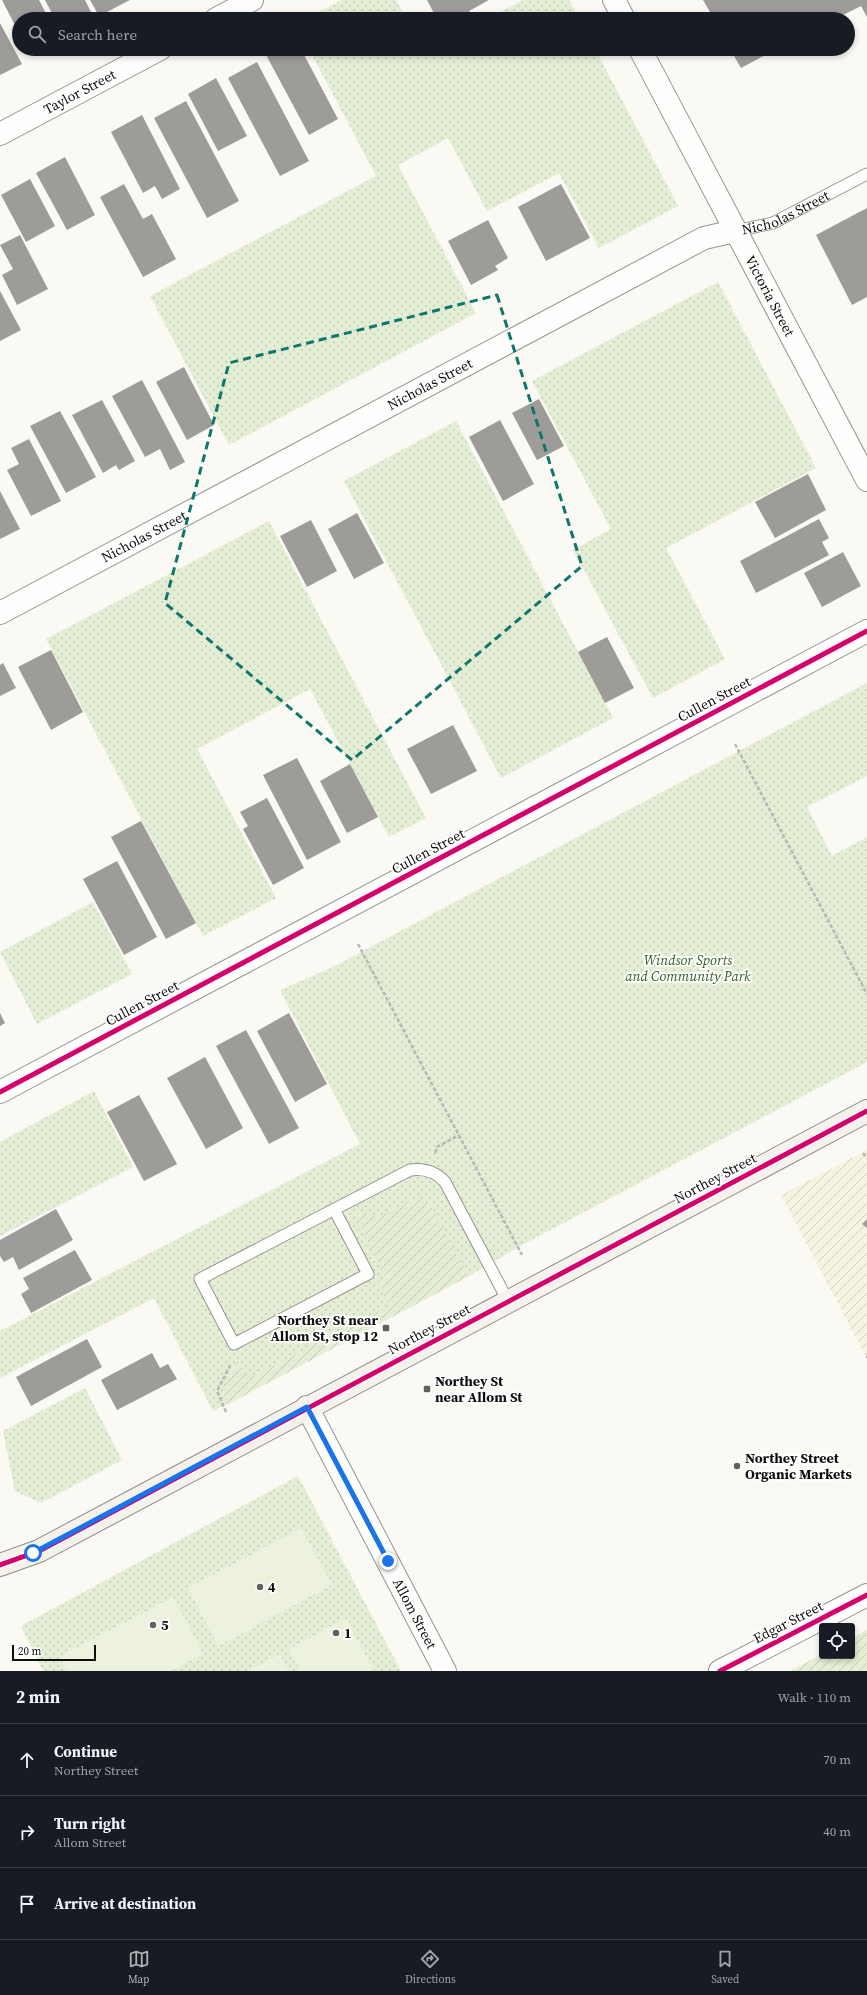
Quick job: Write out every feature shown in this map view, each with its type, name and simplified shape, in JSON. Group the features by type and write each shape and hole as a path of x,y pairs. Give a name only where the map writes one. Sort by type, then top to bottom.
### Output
{"street":[{"path":"229,12 252,0"},
{"path":"614,0 620,12"},
{"name":"Taylor Street","path":"0,134 147,56"},
{"name":"Victoria Street","path":"644,56 867,480"},
{"name":"Nicholas Street","path":"0,613 704,238 736,231"},
{"name":"Cullen Street","path":"0,1092 867,631"},
{"name":"Northey Street","path":"0,1565 39,1551 307,1407 867,1111"},
{"name":"Allom Street","path":"307,1407 445,1671"},
{"name":"Edgar Street","path":"720,1671 867,1595"}],"lane":[{"name":"Nicholas Street","path":"736,231 773,223 867,174"},
{"path":"334,1209 368,1274 234,1344 200,1279 334,1209 410,1170 418,1169 429,1171 440,1177 445,1182 508,1301"}],"path":[{"path":"735,744 867,994"},
{"path":"358,944 522,1255"},
{"path":"429,1171 437,1146 459,1135"},
{"path":"863,1153 867,1158"},
{"path":"226,1412 217,1391 236,1357 234,1344"}],"highlighted area":[{"path":"497,295 582,566 352,760 165,603 229,363"}],"shaded area":[{"path":"867,1150 867,1359 781,1195"}],"green space":[{"path":"342,0 396,0 402,12 319,12"},
{"path":"523,0 569,0 575,12 501,12"},
{"path":"313,56 599,56 678,206 599,248 559,173 487,211 448,138 398,165 476,313 229,445 150,296 376,176"},
{"path":"718,282 816,468 666,548 725,659 653,698 573,550 611,529 532,381"},
{"path":"456,421 613,718 501,778 344,481"},
{"path":"269,521 426,818 389,837 310,689 197,749 276,898 203,936 46,639"},
{"name":"Windsor Sports and Community Park","path":"867,683 867,776 807,807 832,856 867,837 867,1062 522,1245 469,1276 213,1411 154,1298 0,1378 0,1331 360,1144 280,990 333,967"},
{"path":"93,902 132,974 37,1024 0,952"},
{"path":"94,1091 133,1167 0,1236 0,1142"},
{"path":"416,1198 422,1199 431,1206 469,1276 227,1405 224,1398 223,1387 227,1377 238,1361 248,1379 389,1306 377,1281 385,1277 356,1218 358,1213 362,1212 378,1217"},
{"path":"85,1388 122,1460 41,1503 15,1491 3,1431"},
{"path":"298,1476 401,1671 43,1671 21,1626"},
{"name":"4","path":"301,1528 332,1585 218,1646 188,1588"},
{"name":"5","path":"173,1597 203,1654 171,1671 67,1671 59,1657"},
{"name":"1","path":"346,1618 374,1671 301,1671 289,1649"},
{"path":"867,1630 867,1671 790,1671 819,1656 819,1659 855,1659 855,1636"},
{"path":"280,1654 289,1671 248,1671"}],"building":[{"path":"2,0 39,0 45,12 12,12 12,19"},
{"path":"45,0 85,0 91,12 51,12"},
{"path":"90,0 130,0 107,12 97,12"},
{"path":"427,0 489,0 470,12 433,12"},
{"path":"703,0 867,0 867,17 861,6 849,12 710,12"},
{"path":"0,23 12,45 12,56 18,56 22,64 0,75"},
{"path":"267,56 305,56 338,119 309,135"},
{"path":"734,56 764,56 741,68"},
{"path":"257,62 309,161 280,176 228,78"},
{"path":"216,78 247,136 218,151 188,94"},
{"path":"186,101 239,201 207,218 154,118"},
{"path":"142,115 180,189 162,199 155,186 143,193 111,132"},
{"path":"65,157 95,215 67,230 36,173"},
{"path":"30,179 55,226 26,242 1,195"},
{"path":"124,184 143,219 152,214 176,259 143,277 100,197"},
{"path":"561,184 590,238 546,261 518,207"},
{"path":"867,208 867,297 852,305 816,235"},
{"path":"488,220 508,258 495,266 498,270 471,285 448,241"},
{"path":"20,235 48,289 17,305 2,275 13,269 0,245"},
{"path":"0,291 21,330 0,341"},
{"path":"184,367 214,425 187,440 156,382"},
{"path":"142,380 185,462 170,470 160,449 145,457 112,396"},
{"path":"539,399 564,446 537,460 512,413"},
{"path":"102,400 135,461 119,470 116,465 103,473 72,415"},
{"path":"60,411 96,477 66,493 30,426"},
{"path":"500,420 534,484 503,501 469,437"},
{"path":"29,439 61,501 31,516 7,470 19,464 11,448"},
{"path":"808,474 826,510 775,538 755,502"},
{"path":"0,491 20,529 0,539"},
{"path":"357,513 384,563 354,579 328,529"},
{"path":"819,519 829,538 822,542 829,555 756,593 740,561"},
{"path":"311,520 337,571 307,587 280,536"},
{"path":"843,552 861,586 822,607 804,573"},
{"path":"607,637 634,688 605,703 578,652"},
{"path":"51,650 83,712 51,730 18,667"},
{"path":"3,663 16,688 0,696 0,665"},
{"path":"453,725 477,771 431,794 407,749"},
{"path":"297,758 341,842 307,860 263,775"},
{"path":"350,764 378,817 347,833 320,781"},
{"path":"267,798 304,868 273,885 243,829 248,826 240,812"},
{"path":"141,821 196,923 166,939 111,837"},
{"path":"117,861 157,937 124,955 83,879"},
{"path":"0,1013 5,1023 0,1026"},
{"path":"289,1013 327,1084 295,1102 257,1031"},
{"path":"246,1030 299,1128 269,1144 216,1046"},
{"path":"205,1057 243,1128 206,1149 167,1078"},
{"path":"139,1095 177,1164 144,1181 107,1112"},
{"path":"56,1209 73,1240 19,1270 13,1257 4,1262 0,1256 0,1240"},
{"path":"867,1219 867,1228 862,1224"},
{"path":"75,1250 92,1280 31,1313 21,1294 29,1289 23,1278"},
{"path":"87,1339 102,1367 31,1406 16,1377"},
{"path":"152,1353 160,1368 168,1364 177,1379 117,1410 101,1380"}],"cycle path":[{"path":"0,1092 867,631"},
{"path":"0,1565 39,1551 867,1111"},
{"path":"720,1671 867,1595"}],"place":[{"name":"Northey St near Allom St, stop 12","path":"386,1328"},
{"name":"Northey St near Allom St","path":"427,1389"},
{"name":"Northey Street Organic Markets","path":"737,1466"},
{"name":"4","path":"260,1587"},
{"name":"5","path":"153,1625"},
{"name":"1","path":"336,1633"}],"route":[{"path":"33,1553 307,1407 388,1561"}]}
